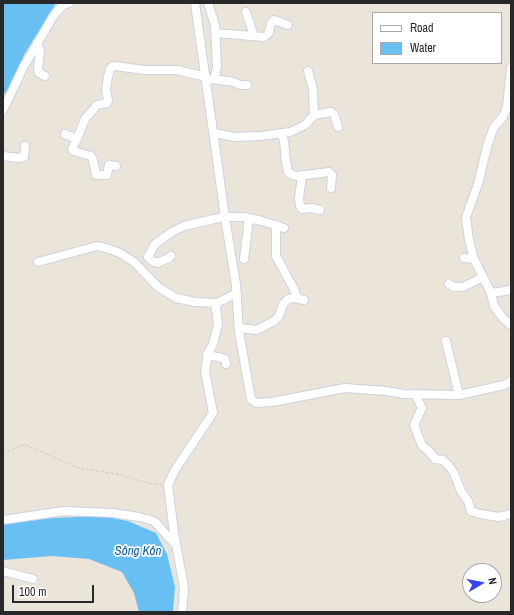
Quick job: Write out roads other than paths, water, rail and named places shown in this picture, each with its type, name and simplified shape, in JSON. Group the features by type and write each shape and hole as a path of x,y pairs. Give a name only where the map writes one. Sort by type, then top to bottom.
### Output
{"street":[{"path":"195,3 208,79 225,217 237,293 239,328 251,399 256,403 272,402 345,388 404,394 459,395 504,385 511,381"},
{"path":"208,3 214,18 217,67 215,76 208,79"},
{"path":"3,110 37,43 54,15 65,4"},
{"path":"246,12 254,36"},
{"path":"216,33 266,37 274,20 288,25"},
{"path":"37,43 40,52 38,69 39,73 45,76"},
{"path":"116,166 109,165 108,175 96,175 91,156 73,152 72,149 85,118 97,105 107,103 106,90 108,77 110,69 113,66 144,70 176,70 208,79 247,85"},
{"path":"511,68 507,107 503,117 494,127 488,143 478,184 466,217 469,240 474,259 491,293 494,306 503,318 511,324"},
{"path":"308,71 313,89 314,115"},
{"path":"214,133 235,137 261,136 281,133 300,128 314,115 331,112 334,114 338,127"},
{"path":"281,133 284,141 288,172 292,175 302,176 320,172 329,172 332,175 331,188"},
{"path":"65,134 76,139"},
{"path":"3,156 18,158 24,156 25,146"},
{"path":"302,176 299,198 300,206 302,209 312,208 320,210"},
{"path":"171,256 157,263 148,257 155,244 172,232 184,226 225,217 249,218 280,227 276,256 300,299 288,300 283,304 274,321 256,330 239,328"},
{"path":"244,259 249,218"},
{"path":"38,262 97,246 120,253 134,262 158,287 176,298 195,302 218,303 237,293"},
{"path":"464,258 474,259"},
{"path":"449,284 454,287 463,287 483,276"},
{"path":"491,293 511,290"},
{"path":"182,612 184,591 168,485 175,470 213,413 205,371 207,355 213,344 218,325 216,308 218,303"},
{"path":"446,341 459,395"},
{"path":"207,355 225,359 226,364"},
{"path":"414,394 422,408 414,425 422,446 429,451 435,459 443,460 450,466 454,472 461,491 468,501 471,511 498,517 511,514"},
{"path":"3,520 64,511 113,513 154,521 176,546"},
{"path":"3,571 34,579"}],"water":[{"path":"3,3 56,3 24,55 8,90 3,95"},
{"name":"Sông Kôn","path":"100,516 128,521 156,533 167,554 175,587 173,612 139,612 134,593 122,572 89,559 51,556 3,560 3,524 53,518"}]}
